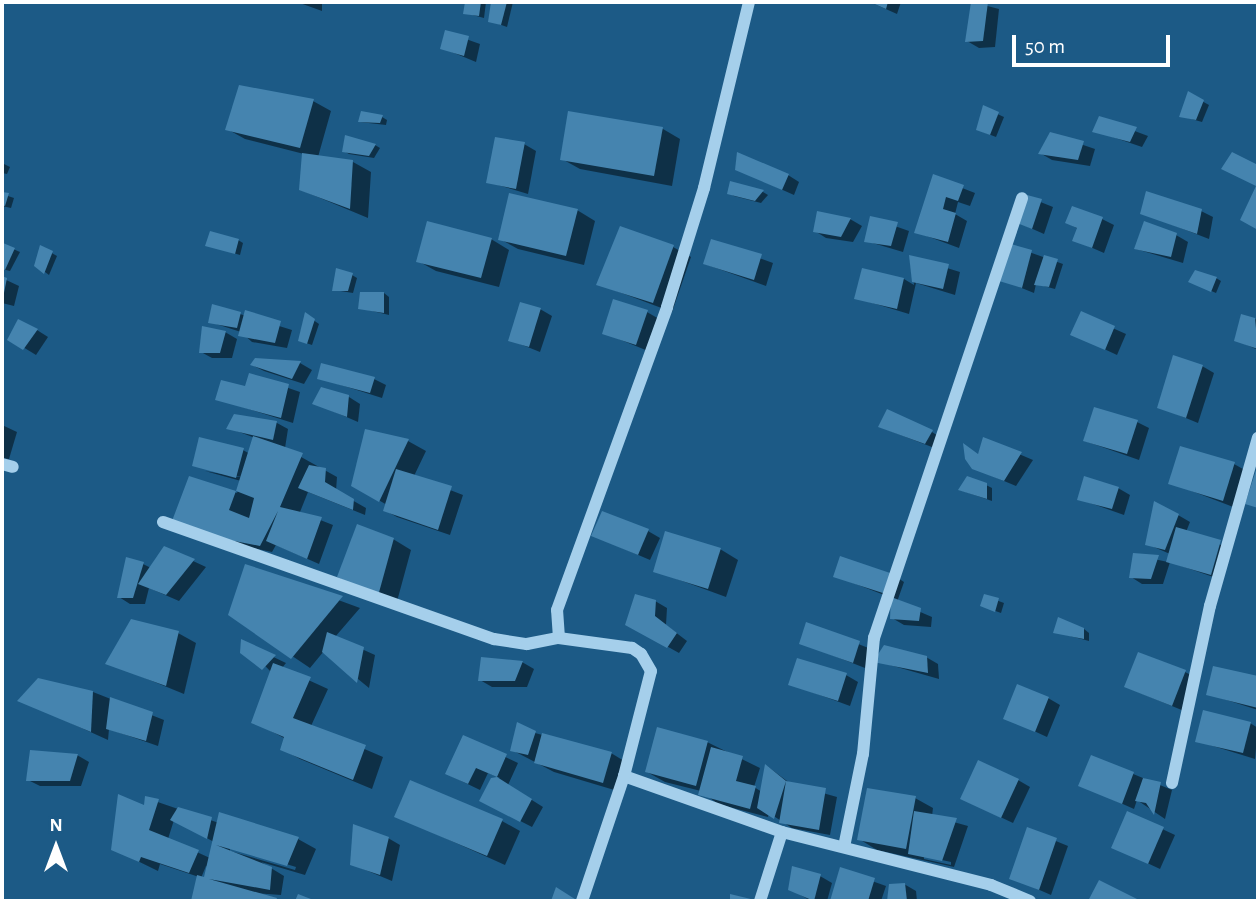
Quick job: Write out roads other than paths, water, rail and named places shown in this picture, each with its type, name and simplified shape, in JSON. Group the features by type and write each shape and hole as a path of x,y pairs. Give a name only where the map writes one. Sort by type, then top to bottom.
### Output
{"street":[{"path":"559,638 559,597 671,294 704,188 749,2"},
{"path":"844,848 863,754 874,638 1022,198"},
{"path":"1172,783 1210,606 1258,439"},
{"path":"163,522 494,639 527,644 559,638 632,648 648,662 651,680 624,776 582,901"},
{"path":"624,776 782,832 991,885 1030,901"},
{"path":"760,901 782,832"}]}
